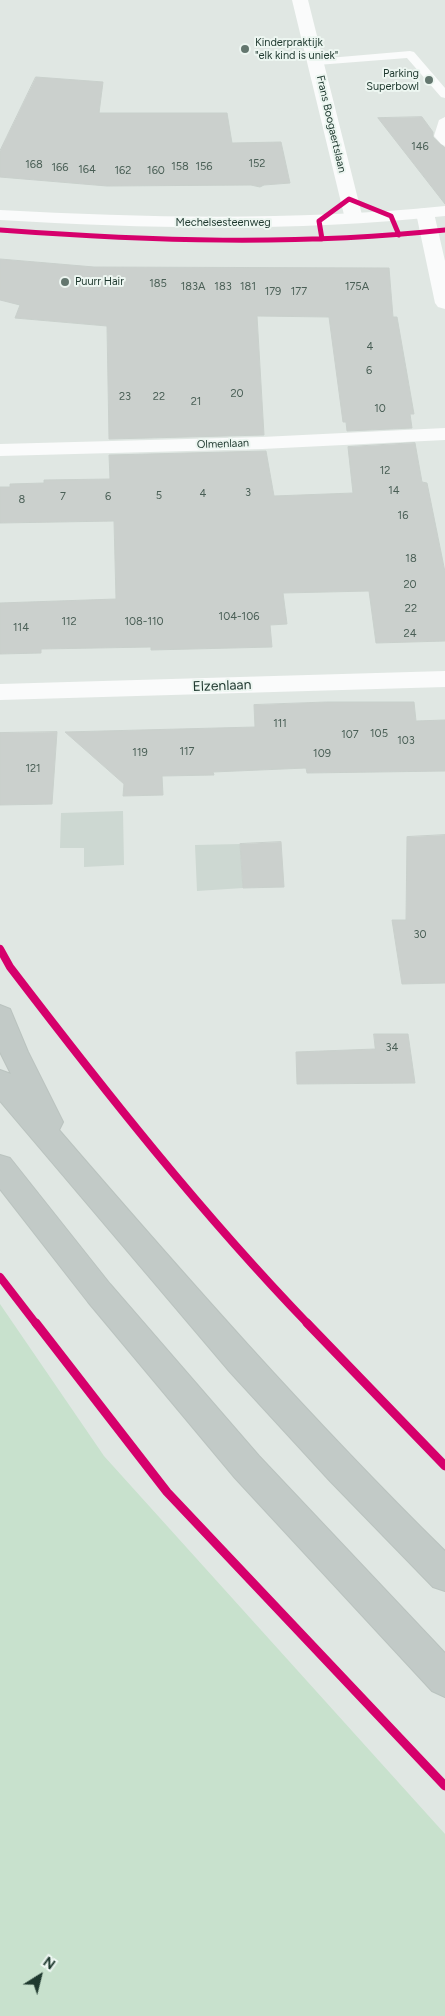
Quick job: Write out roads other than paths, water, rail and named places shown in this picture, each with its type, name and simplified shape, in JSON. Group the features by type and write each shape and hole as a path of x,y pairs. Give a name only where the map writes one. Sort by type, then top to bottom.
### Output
{"highway":[{"path":"0,1016 14,1052 65,1154"},
{"path":"0,1081 65,1154 175,1287 274,1398 445,1576"},
{"path":"0,1167 99,1293 247,1467 445,1679"}],"street":[{"name":"Frans Boogaertslaan","path":"300,0 317,62 354,219"},
{"name":"Mechelsesteenweg","path":"0,215 209,224 354,219 445,211"},
{"path":"425,213 445,303"},
{"name":"Olmenlaan","path":"0,450 262,443 445,434"},
{"name":"Elzenlaan","path":"0,692 445,679"}],"lane":[{"path":"317,62 410,54 445,95"},
{"path":"445,120 440,136 445,142"}],"place":[{"name":"Kinderpraktijk \"elk kind is uniek\"","path":"245,49"},
{"name":"Parking Superbowl","path":"429,80"},
{"name":"Puurr Hair","path":"65,282"}]}
